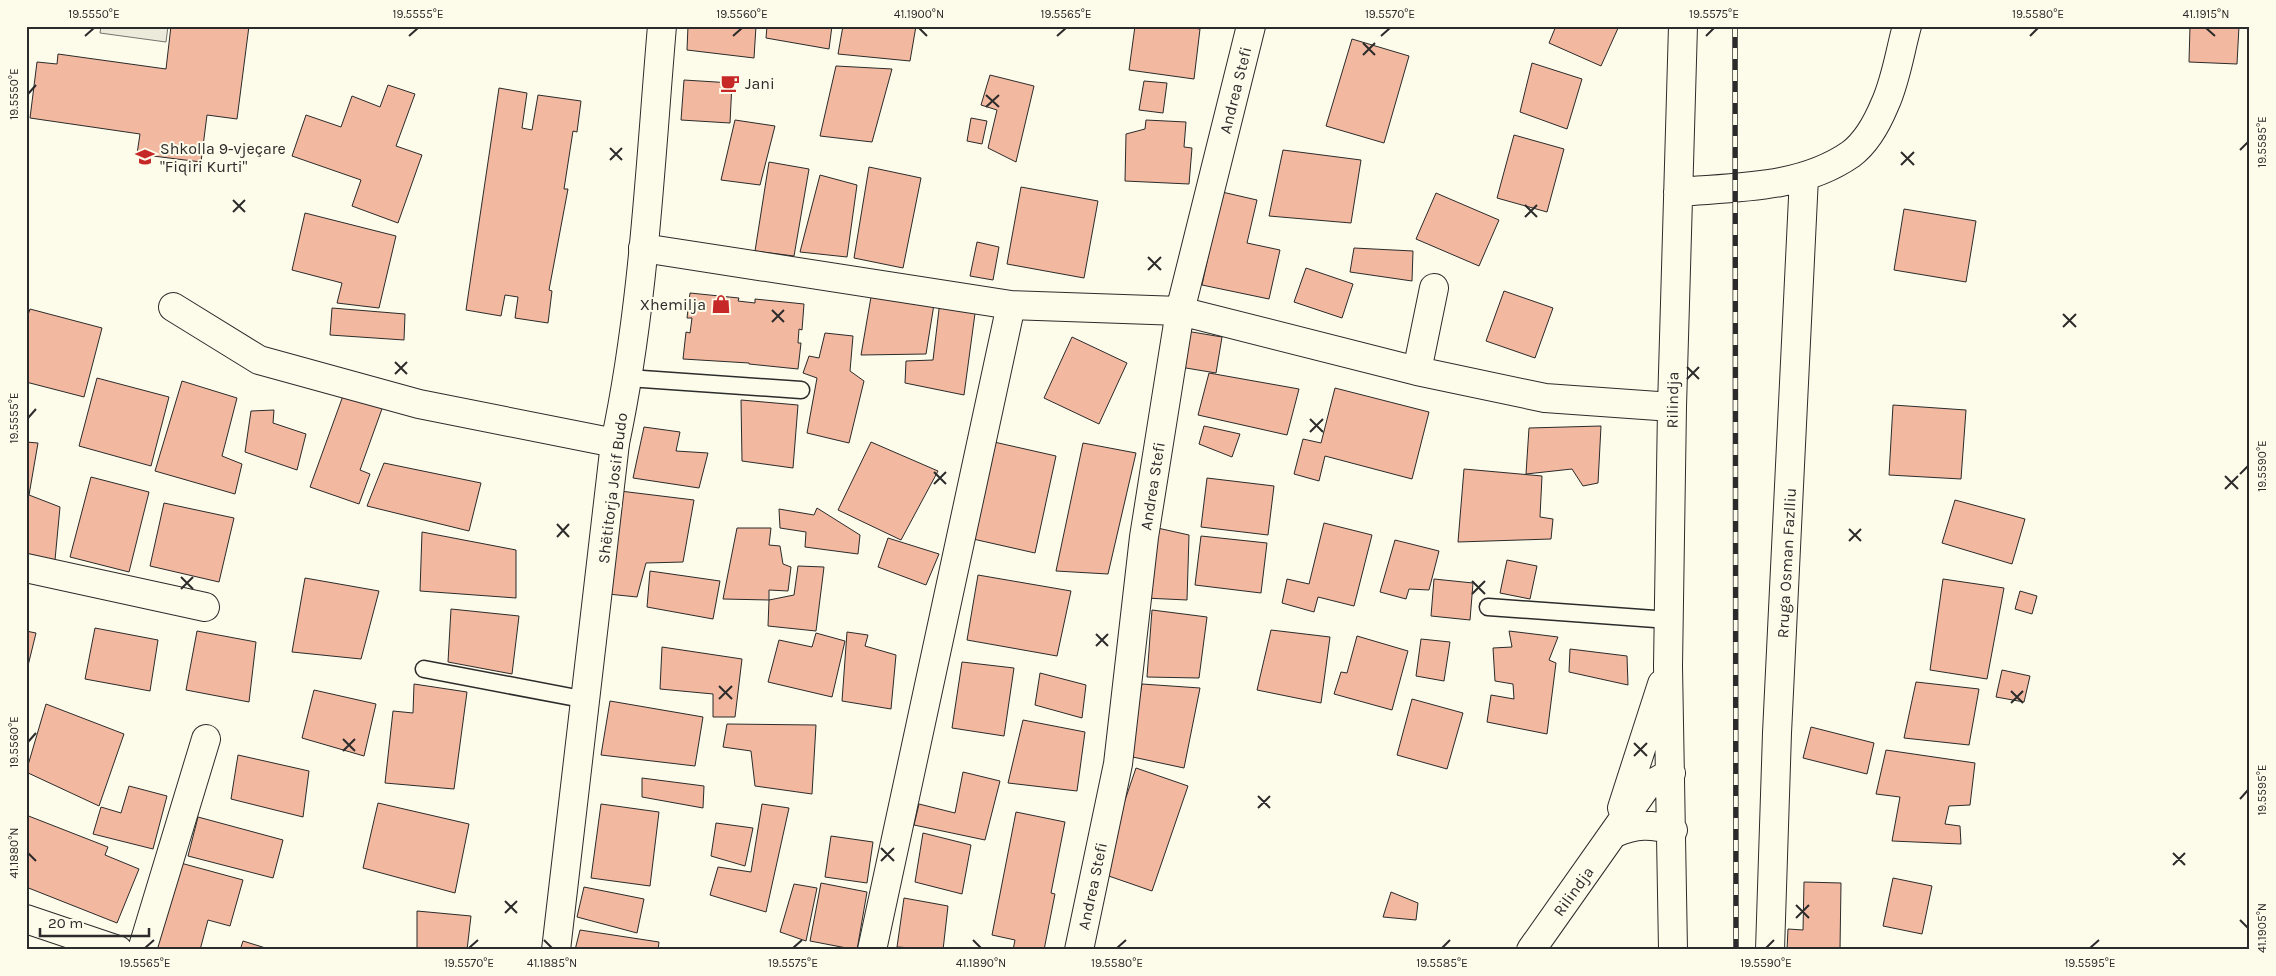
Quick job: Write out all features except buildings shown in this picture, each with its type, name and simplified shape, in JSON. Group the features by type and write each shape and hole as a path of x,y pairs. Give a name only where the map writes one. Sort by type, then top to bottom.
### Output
{"street":[{"name":"Shëtitorja Josif Budo","path":"556,950 615,443 628,378 643,248 662,26"},
{"name":"Andrea Stefi","path":"1078,950 1118,764 1144,537 1180,311 1251,26"},
{"name":"Rilindja","path":"1673,950 1673,830 1668,666 1672,406 1683,26"},
{"path":"1678,192 1772,184 1804,177 1852,153 1872,130 1886,102 1907,26"},
{"name":"Rruga Osman Fazlliu","path":"1770,950 1777,733 1804,177"},
{"path":"643,248 1011,305 1180,311 1417,371 1545,398 1672,406"},
{"path":"1417,371 1434,288"},
{"path":"872,950 1011,305"},
{"path":"174,307 259,360 419,404 615,443"},
{"path":"26,568 205,607"},
{"path":"1615,833 1668,666"},
{"path":"142,950 206,738"},
{"name":"Rilindja","path":"1531,950 1646,787 1671,773"},
{"path":"1615,833 1631,826 1650,824 1673,830"},
{"path":"26,919 118,950"}],"lane":[{"path":"628,378 801,390"},
{"path":"1488,607 1669,620"},
{"path":"424,669 586,700"}],"shaded area":[{"path":"101,26 168,26 166,42 100,33"}],"railway":[{"path":"1735,26 1736,950"}],"place":[{"name":"Jani","path":"730,83"},
{"name":"Shkolla 9-vjeçare \"Fiqiri Kurti\"","path":"145,157"},
{"name":"Xhemilja","path":"721,304"}]}
